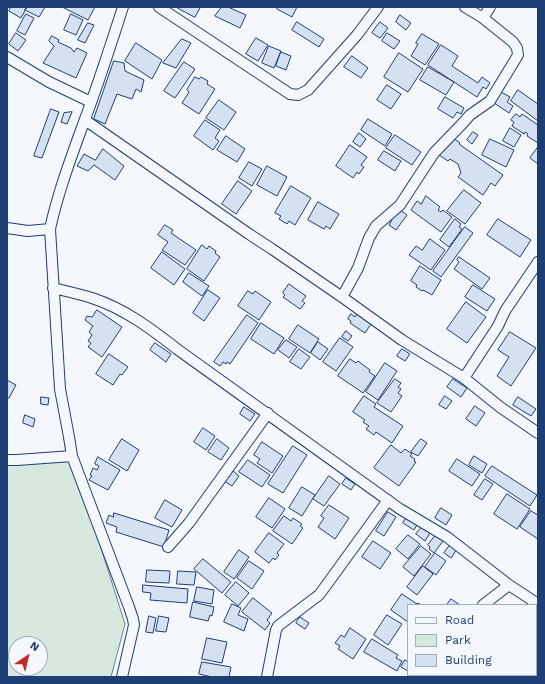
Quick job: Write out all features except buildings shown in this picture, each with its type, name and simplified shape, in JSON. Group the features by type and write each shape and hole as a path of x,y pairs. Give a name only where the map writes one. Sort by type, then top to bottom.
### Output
{"street":[{"path":"122,677 134,625 129,607 72,456 60,389 50,229 53,213 70,161 124,7"},
{"path":"159,7 290,94 298,95 308,90 357,35 378,7"},
{"path":"342,297 358,268 369,238 376,226 400,205 434,153 470,115 490,101 518,55 517,48 513,42 483,18 465,7"},
{"path":"483,18 490,7"},
{"path":"7,57 48,82 91,102"},
{"path":"85,120 402,340 464,378 500,407 538,433"},
{"path":"7,228 28,231 50,229"},
{"path":"464,378 538,262"},
{"path":"53,288 93,298 126,313 149,327 177,349 400,509 447,537 509,585 538,604"},
{"path":"168,547 189,523 268,413"},
{"path":"7,460 72,456"},
{"path":"267,677 278,626 325,588 388,500"},
{"path":"484,604 509,585"}],"green space":[{"path":"72,456 125,624 111,677 7,677 7,462"}]}
